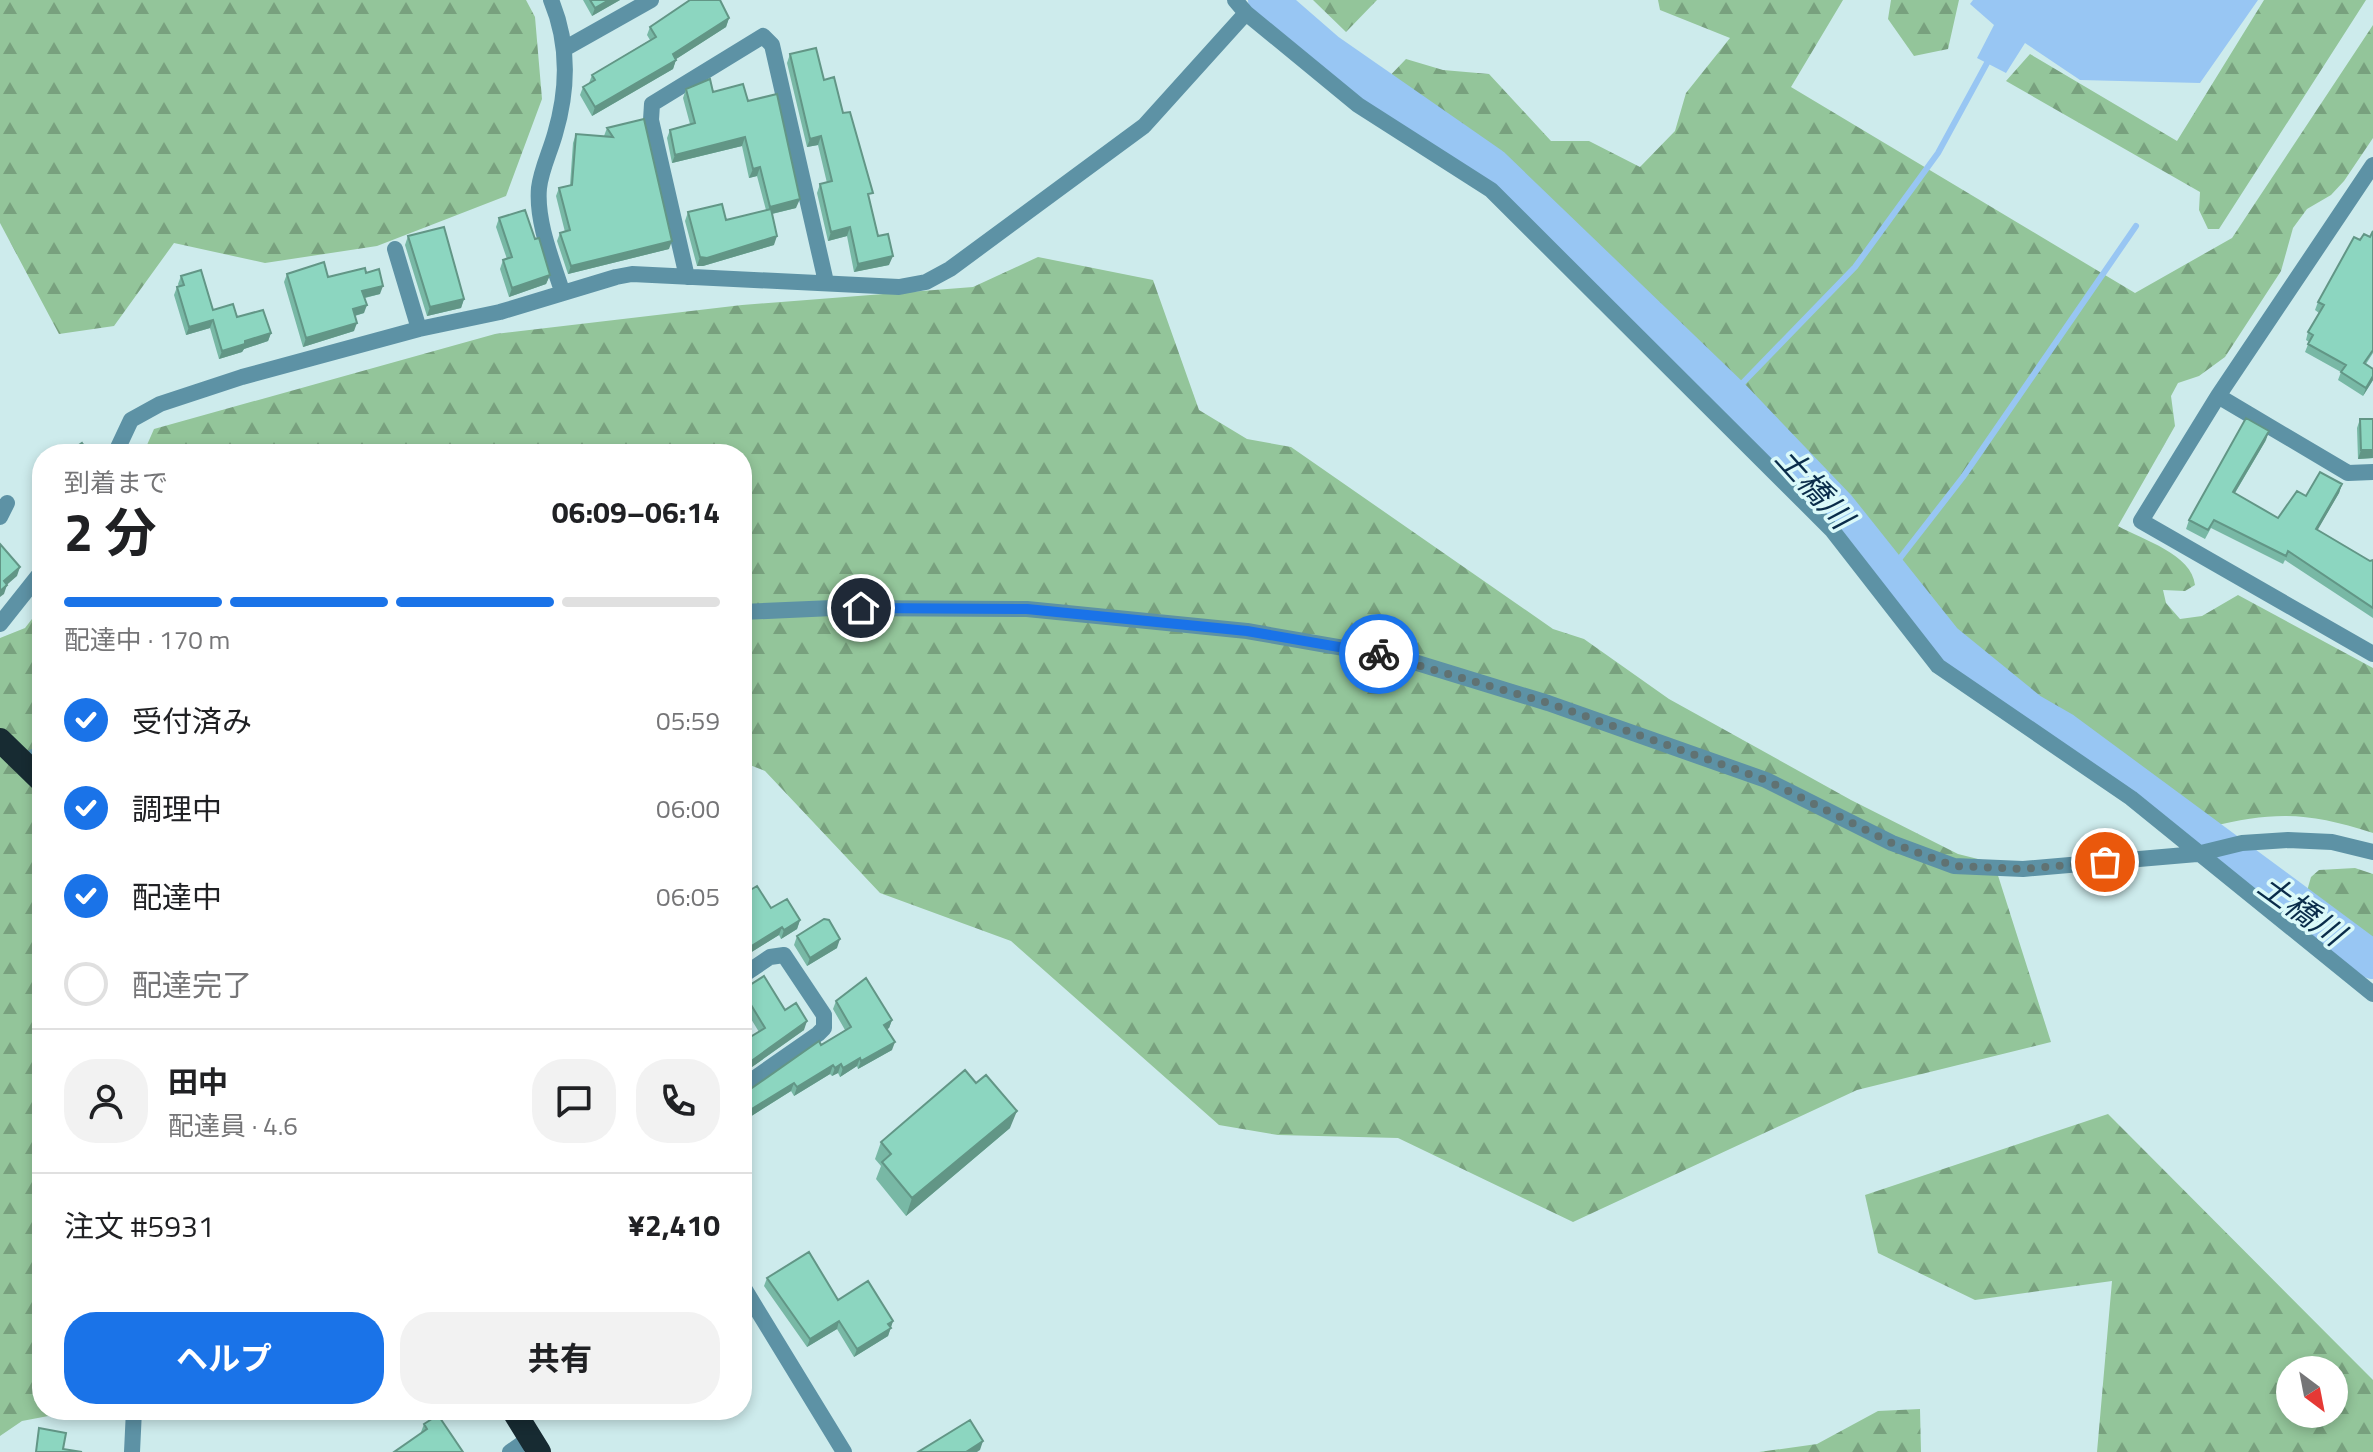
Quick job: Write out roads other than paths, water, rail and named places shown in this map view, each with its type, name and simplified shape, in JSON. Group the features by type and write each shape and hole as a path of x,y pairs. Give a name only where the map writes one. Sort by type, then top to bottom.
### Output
{"highway":[{"path":"0,740 32,758"},
{"path":"517,1420 527,1447"}],"street":[{"path":"551,0 564,49 563,95 538,193 547,242 562,291"},
{"path":"564,49 651,0"},
{"path":"120,444 131,420 146,409 242,377 419,329 500,312 562,291 632,274 899,287 926,282 950,269 1144,126 1240,6 1358,105 1491,190 1832,530 1938,666 2131,798 2197,854 2325,951 2373,994"},
{"path":"687,277 651,120 652,104 763,36 772,45 826,282"},
{"path":"2373,165 2218,396 2141,521 2373,654"},
{"path":"395,249 419,329"},
{"path":"2218,396 2348,473 2373,472"},
{"path":"0,624 32,584"},
{"path":"752,612 833,608 1027,609 1247,631 1401,658 1548,703 1766,780 1892,843 1954,866 2023,869 2197,854 2242,843 2288,840 2332,842 2373,852"},
{"path":"752,969 770,957 784,955 824,1015 825,1022 818,1034 752,1080"},
{"path":"752,1301 844,1452"},
{"path":"132,1452 134,1420"}],"water":[{"path":"1973,0 2258,0 2200,83 2080,80 2025,43 2006,73 1977,58 1994,25 1970,4"}],"waterway":[{"name":"土橋川","path":"1267,0 1327,52 1491,166 1730,396 1838,509 1944,642 2030,712 2063,731 2373,960"},
{"path":"1730,396 1855,267 1938,153 1987,63"},
{"path":"1890,571 1963,477 2136,226"}]}
